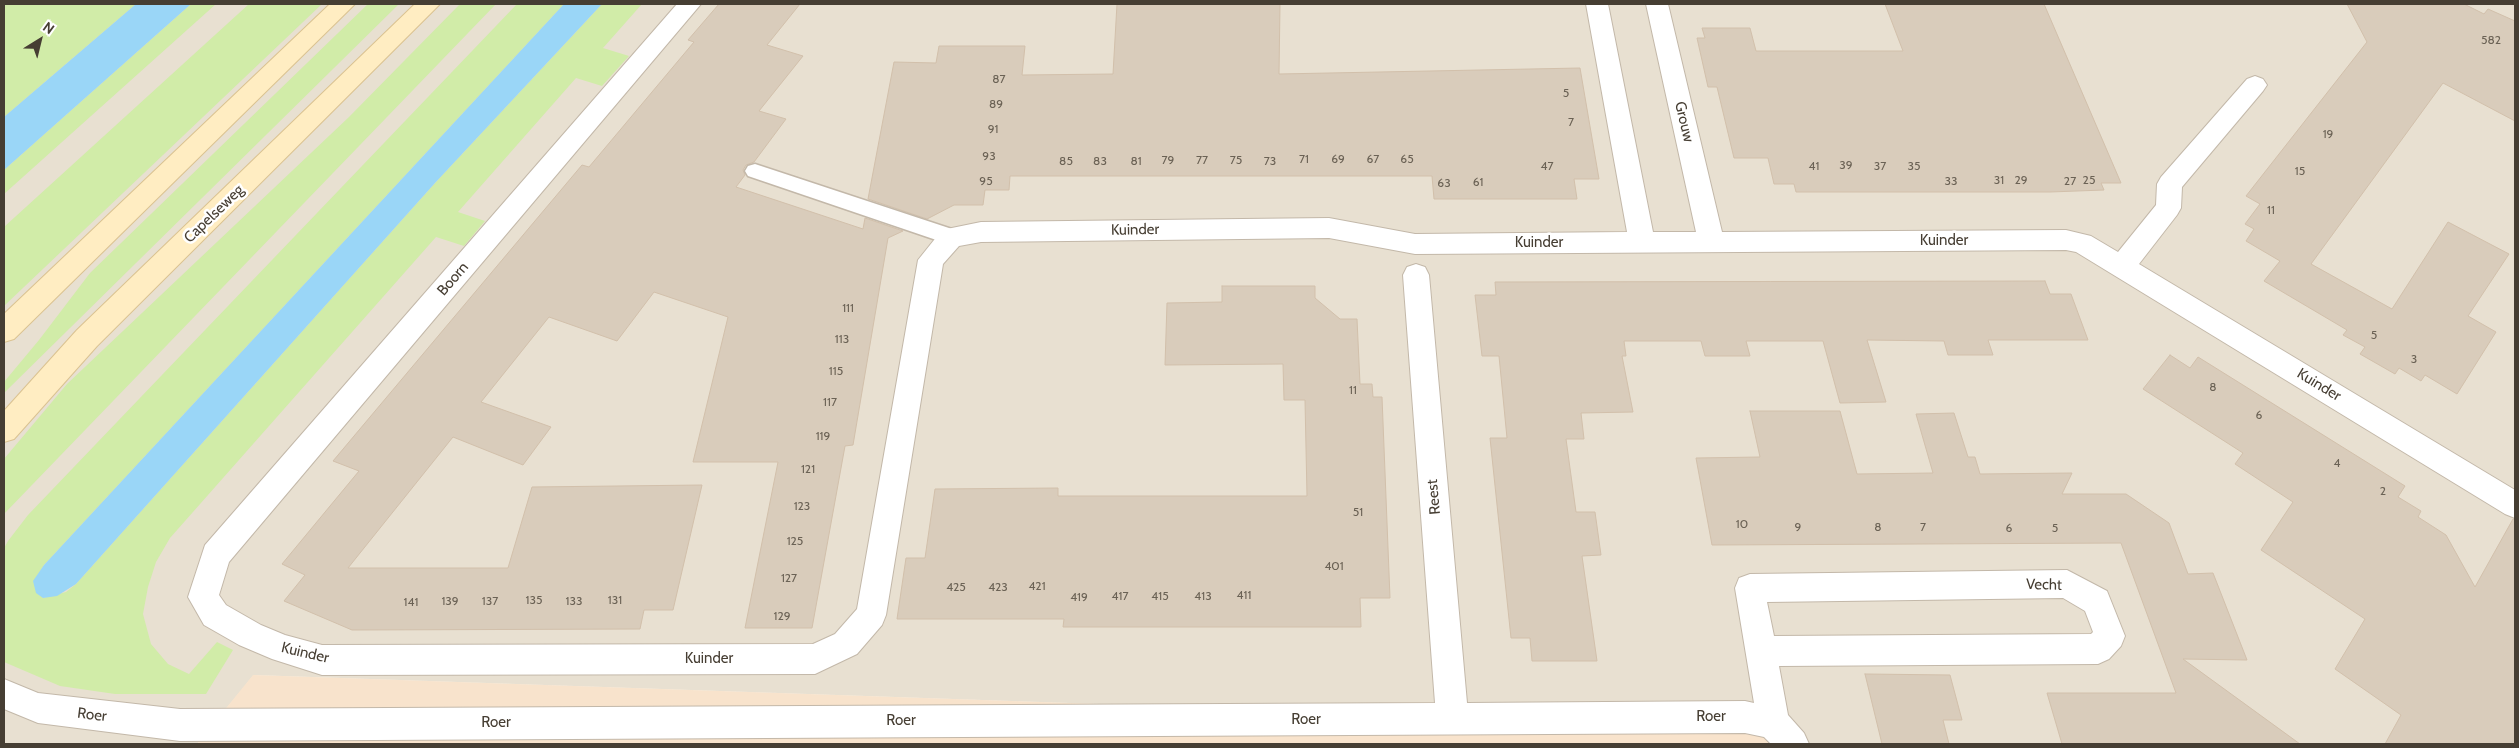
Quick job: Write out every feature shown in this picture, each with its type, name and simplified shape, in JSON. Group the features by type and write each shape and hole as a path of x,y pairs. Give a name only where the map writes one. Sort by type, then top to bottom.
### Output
{"main road":[{"path":"4,331 344,4"},
{"name":"Capelseweg","path":"4,430 86,338 429,4"}],"street":[{"name":"Boorn","path":"216,555 690,4"},
{"path":"1597,4 1642,243"},
{"name":"Grouw","path":"1657,4 1711,241"},
{"path":"2122,266 2168,208 2170,184 2255,85"},
{"name":"Kuinder","path":"216,555 203,597 215,615 250,635 283,649 322,660 815,659 846,644 871,615 931,260 951,237 981,232 1329,228 1415,244 2066,240 2082,243 2122,266 2515,505"},
{"name":"Reest","path":"1416,275 1452,718"},
{"name":"Vecht","path":"1761,652 2098,648 2110,636 2096,601 2067,584 1750,588 1761,652 1783,733"},
{"name":"Roer","path":"4,694 38,708 175,734 1423,720 1452,718 1745,718 1783,733"}],"lane":[{"name":"Kuinder","path":"755,171 951,237"}],"shaded area":[{"path":"4,4 2515,4 2515,744 1801,744 1798,728 254,675 197,744 4,744"},
{"path":"253,675 1798,728 1801,744 197,744"}],"green space":[{"path":"4,4 136,4 4,117"},
{"path":"191,4 216,4 4,194 4,170"},
{"path":"249,4 322,4 4,306 4,227"},
{"path":"368,4 399,4 4,393 4,382 90,273"},
{"path":"460,4 496,4 4,514 4,459 67,384 349,117"},
{"path":"517,4 564,4 44,565 34,581 43,598 66,592 76,584 435,183 602,4 642,4 603,48 629,56 602,86 576,78 458,212 485,221 464,246 436,237 170,538 156,562 148,587 143,614 151,644 168,664 189,674 217,642 233,650 206,694 115,694 60,686 4,662 4,548 28,515"}],"water":[{"path":"136,4 191,4 4,170 4,117"},
{"path":"564,4 602,4 435,183 76,584 57,596 43,598 36,593 33,581 44,565"}],"building":[{"path":"719,4 800,4 767,45 803,56 759,111 786,119 754,162 746,165 743,170 745,175 736,187 863,229 865,218 903,231 888,238 853,445 845,446 812,628 745,628 778,462 693,462 728,317 654,292 617,341 549,317 481,402 551,427 523,465 453,437 348,568 508,568 532,487 702,485 673,610 644,610 640,629 352,630 284,601 305,575 282,564 359,471 333,461 582,165 589,167 694,42 688,40"},
{"path":"1117,4 1280,4 1279,74 1580,68 1599,179 1574,179 1577,199 1434,199 1432,176 1010,176 1009,190 985,190 983,205 954,205 927,219 868,199 894,62 936,63 939,46 1025,46 1022,75 1113,74"},
{"path":"1885,4 2044,4 2121,183 2101,183 2104,190 2050,192 1796,192 1794,184 1774,184 1768,158 1734,158 1717,87 1708,87 1697,38 1705,38 1702,28 1750,28 1756,51 1903,51"},
{"path":"2347,4 2464,4 2484,14 2488,9 2515,21 2515,121 2443,83 2311,264 2392,309 2448,222 2509,254 2468,316 2496,332 2457,394 2425,375 2421,381 2399,368 2395,374 2360,354 2365,347 2343,335 2347,330 2264,281 2280,261 2246,241 2254,229 2245,224 2260,204 2246,196 2367,42"},
{"path":"2045,281 2050,294 2071,294 2088,340 1988,340 1993,355 1948,355 1944,341 1867,340 1886,402 1840,403 1823,341 1746,341 1750,356 1705,356 1701,341 1624,341 1626,356 1622,356 1633,412 1581,413 1584,439 1566,439 1576,512 1595,512 1601,555 1582,556 1597,661 1532,661 1530,638 1511,638 1490,438 1507,438 1499,356 1482,356 1475,295 1496,295 1495,282"},
{"path":"1222,286 1315,286 1315,298 1340,319 1357,319 1360,384 1372,384 1373,397 1382,397 1390,598 1360,598 1361,627 1063,627 1064,619 897,619 906,558 925,558 935,489 1058,488 1058,496 1307,496 1305,400 1284,400 1283,364 1165,365 1167,303 1222,302"},
{"path":"2170,355 2190,368 2198,357 2405,486 2398,497 2421,511 2418,517 2446,535 2475,587 2513,519 2515,520 2515,744 2385,744 2401,715 2335,669 2365,619 2261,550 2293,502 2235,464 2243,453 2143,389"},
{"path":"1750,411 1840,411 1857,474 1933,473 1916,414 1954,413 1968,457 1975,457 1980,474 2072,473 2062,494 2126,494 2169,523 2188,574 2213,573 2247,660 2183,659 2300,744 2062,744 2047,693 2176,693 2121,543 1712,545 1696,458 1760,457"},
{"path":"1865,674 1950,675 1962,720 1943,720 1949,744 1882,744"}]}
